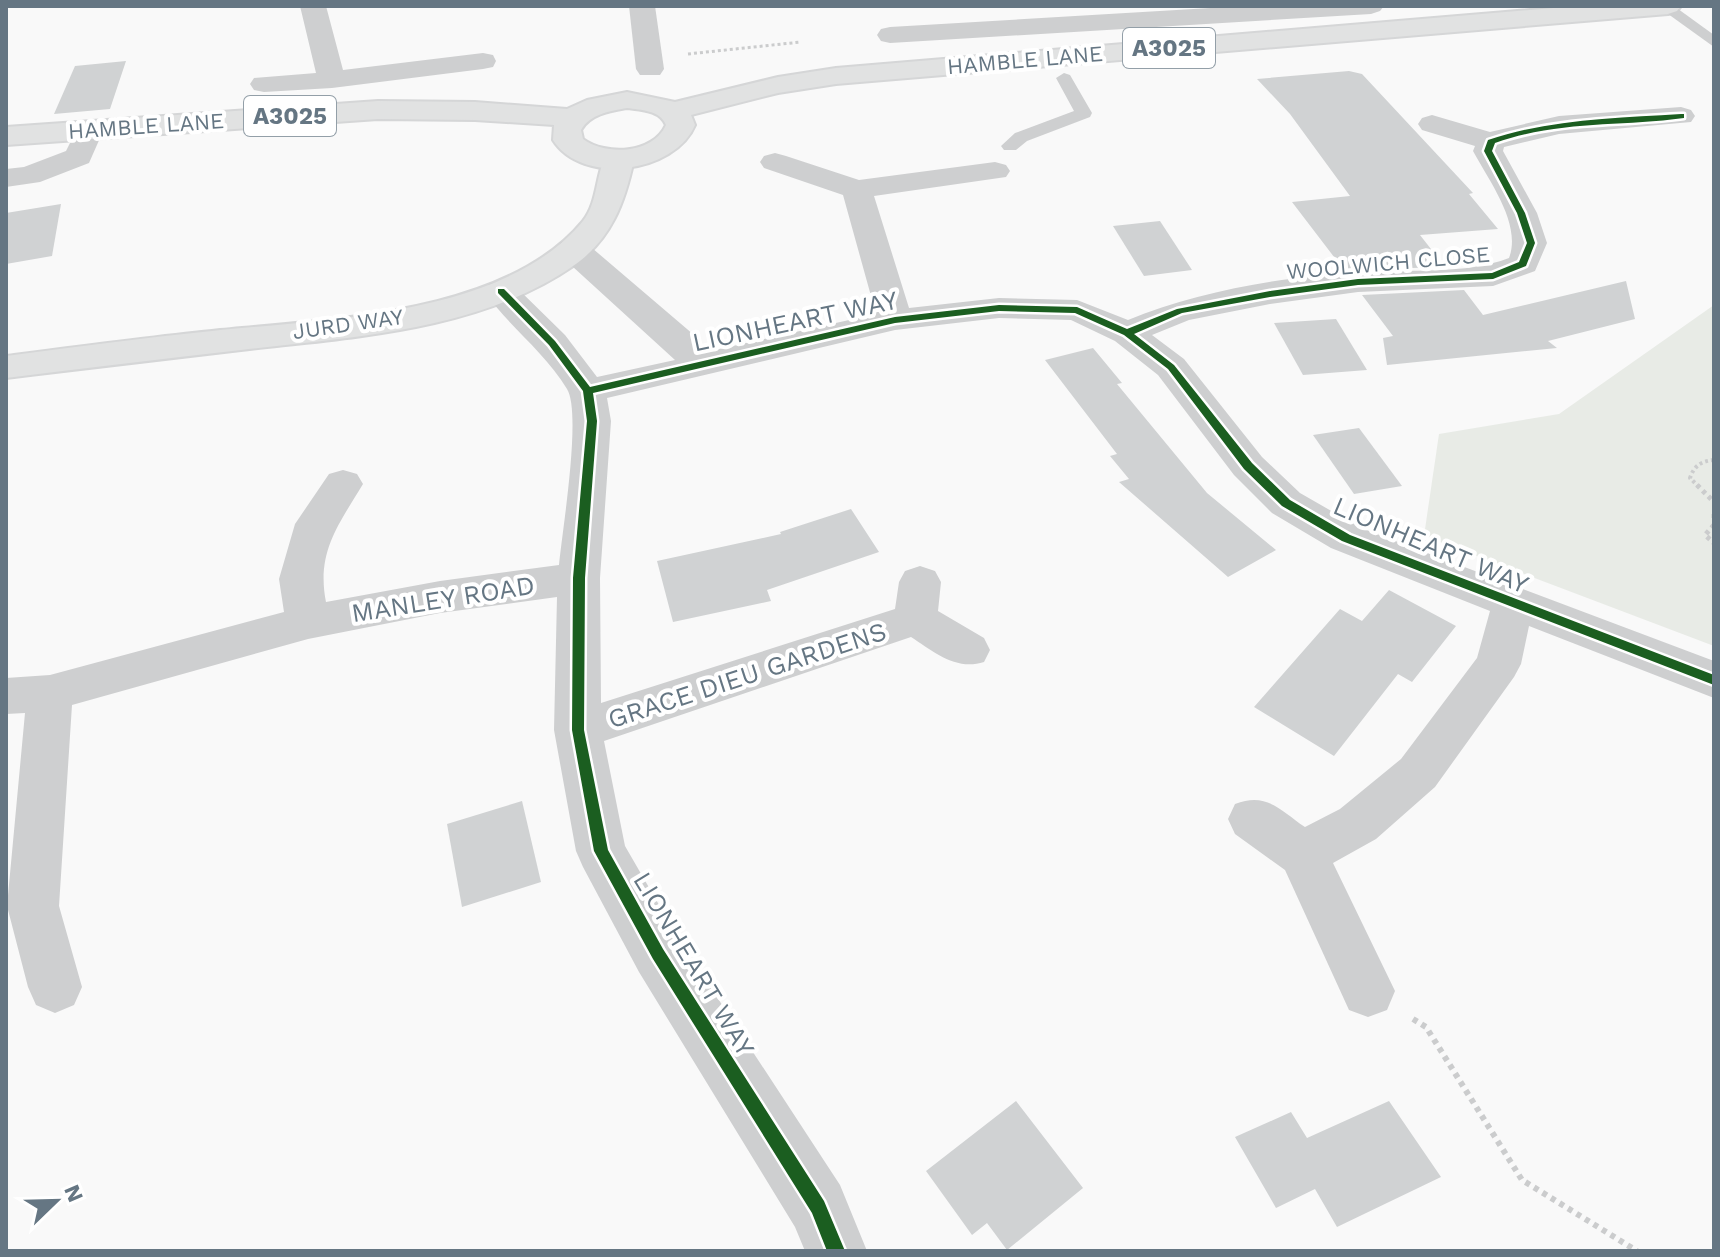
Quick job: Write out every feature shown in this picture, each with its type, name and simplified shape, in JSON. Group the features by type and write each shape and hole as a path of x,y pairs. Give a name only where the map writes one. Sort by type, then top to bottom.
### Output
{"main road":[{"name":"HAMBLE LANE","path":"673,111 778,85 836,76 1666,6"},
{"path":"627,100 659,104 673,111 682,128 669,145 638,157 619,159 592,155 572,146 567,137 567,128 574,118 596,106 627,100"},
{"name":"HAMBLE LANE","path":"6,136 378,110 475,111 574,118"},
{"name":"JURD WAY","path":"6,367 385,321 455,306 501,291 543,270 573,249 596,226 612,195 619,159"}],"street":[{"path":"313,6 332,80"},
{"path":"642,6 650,69"},
{"path":"890,35 1042,16 1371,6"},
{"path":"264,84 332,80 483,61"},
{"path":"1432,124 1491,142 1509,134 1547,128 1686,114"},
{"path":"6,178 29,176 78,157 90,129"},
{"name":"WOOLWICH CLOSE","path":"1127,333 1180,311 1270,294 1358,282 1493,276 1523,264 1531,243 1521,213 1488,151 1491,142"},
{"path":"775,162 857,189 1005,169"},
{"path":"857,189 895,320"},
{"name":"LIONHEART WAY","path":"573,249 681,343 697,365"},
{"path":"501,291 552,343 588,391"},
{"name":"LIONHEART WAY","path":"836,1251 818,1207 658,954 601,851 578,730 579,578 592,421 588,391 895,320 999,308 1077,310 1127,333 1171,367 1248,466 1286,503 1346,538 1714,680"},
{"path":"308,622 300,579 299,522 343,484"},
{"name":"MANLEY ROAD","path":"55,987 19,912 28,695 308,622 440,597 579,578"},
{"name":"GRACE DIEU GARDENS","path":"578,730 918,601 968,650"},
{"path":"1303,854 1358,824 1418,773 1498,664 1513,604"},
{"path":"1253,819 1303,854 1368,991"}],"lane":[{"path":"1666,6 1714,42"},
{"path":"1005,169 1021,137 1084,113 1064,78"}],"path":[{"path":"1714,460 1702,461 1693,468 1690,478 1714,502"},
{"path":"1714,525 1705,535 1714,543"},
{"path":"1368,991 1426,1027 1522,1180 1637,1251"}],"shaded area":[{"path":"1714,305 1714,646 1424,536 1439,434 1559,414"}],"building":[{"path":"126,61 110,109 54,114 75,66"},
{"path":"1349,71 1362,74 1473,193 1469,194 1498,229 1420,235 1445,267 1344,270 1292,202 1350,196 1290,114 1257,79"},
{"path":"61,204 52,256 6,264 6,213"},
{"path":"1160,221 1192,270 1144,276 1113,226"},
{"path":"1626,281 1635,319 1548,341 1557,348 1387,365 1383,338 1393,336 1362,295 1464,290 1483,315"},
{"path":"1336,319 1367,370 1303,375 1274,323"},
{"path":"1093,348 1122,383 1117,384 1207,493 1276,550 1228,577 1119,482 1129,479 1110,456 1117,454 1045,360"},
{"path":"1359,428 1402,486 1354,494 1313,435"},
{"path":"851,509 879,552 767,590 771,601 673,622 657,561 781,534"},
{"path":"1389,590 1456,626 1412,682 1398,674 1334,756 1254,707 1340,609 1362,621"},
{"path":"522,801 541,882 462,907 447,824"},
{"path":"1016,1101 1083,1188 1007,1250 987,1223 972,1235 926,1171"},
{"path":"1389,1101 1441,1177 1337,1227 1315,1189 1276,1208 1235,1137 1291,1112 1307,1138"}],"cycle path":[{"path":"1127,333 1180,311 1270,294 1358,282 1493,276 1523,264 1531,243 1521,213 1488,151 1491,142 1512,134 1559,125 1681,116"},
{"path":"501,291 552,343 588,391 592,421 579,578 578,730 601,851 658,954 818,1207 836,1251"},
{"path":"588,391 895,320 999,308 1077,310 1127,333 1171,367 1248,466 1286,503 1346,538 1714,680"}]}
